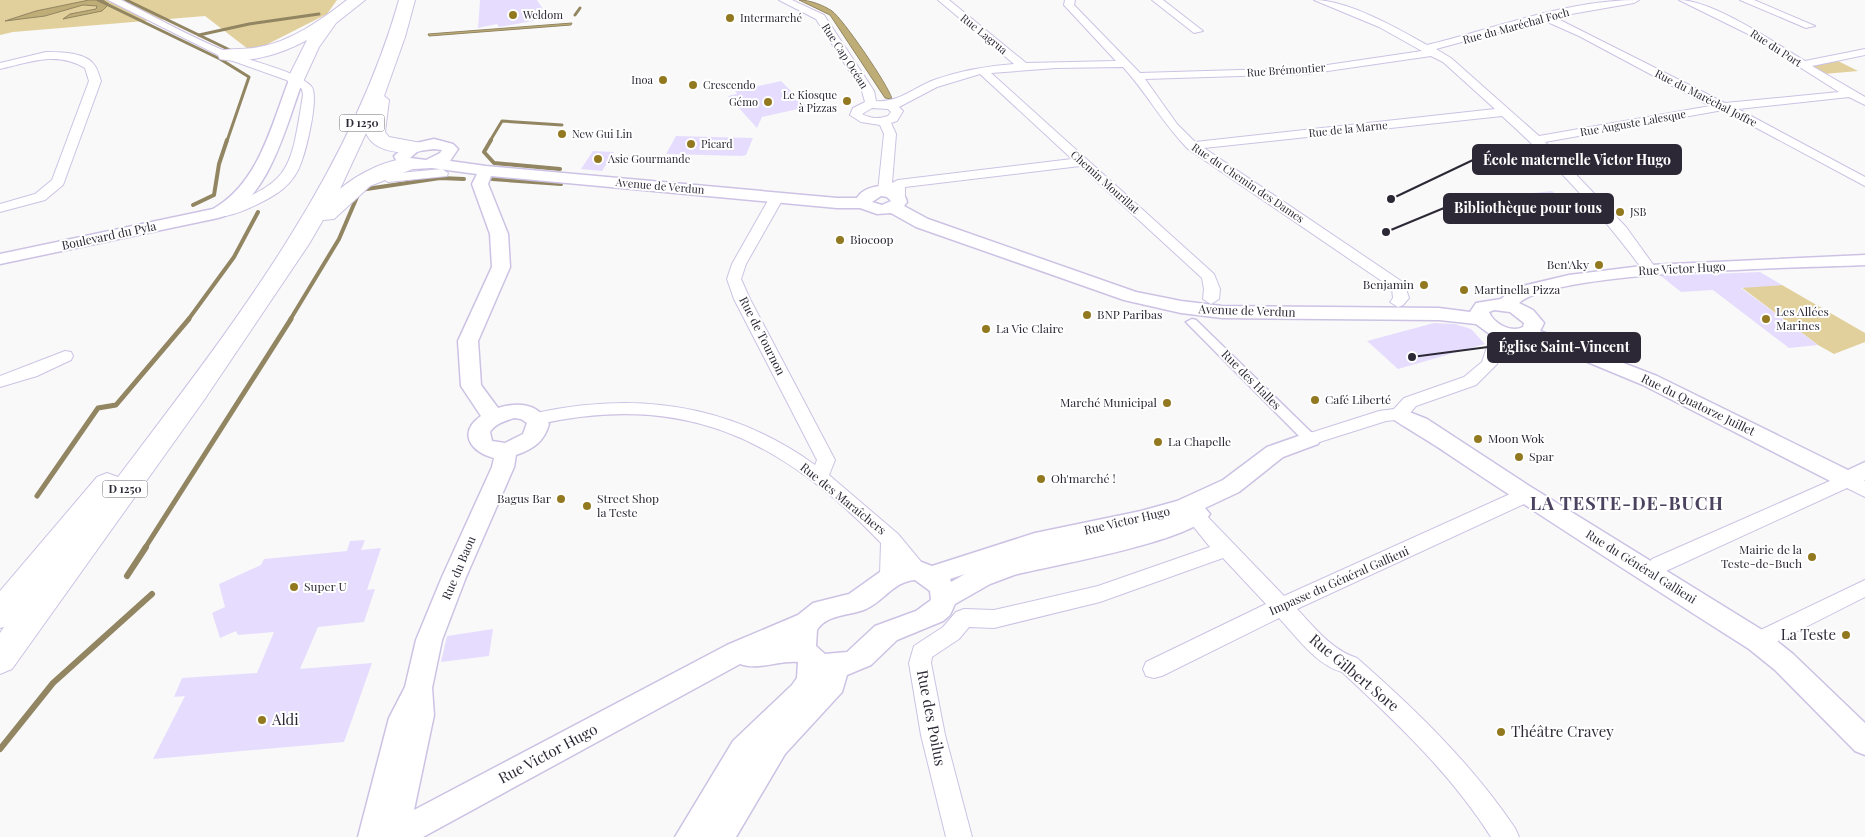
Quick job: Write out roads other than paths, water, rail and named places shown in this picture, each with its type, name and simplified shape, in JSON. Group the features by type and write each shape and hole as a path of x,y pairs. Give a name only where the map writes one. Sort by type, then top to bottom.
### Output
{"main road":[{"path":"226,55 244,56 286,46 332,18 357,0"},
{"name":"D 1250","path":"0,658 195,394 300,240 333,183 388,63 407,0"},
{"path":"296,80 320,32 332,18"},
{"path":"388,63 374,130 375,136 382,142 429,164"},
{"path":"300,240 351,188 372,176 429,164"},
{"name":"D 1250","path":"0,615 221,343 246,318"}],"street":[{"path":"113,0 226,55 296,80 307,88 309,94 302,139 285,181 265,194 218,213"},
{"name":"Rue Cap Océan","path":"784,0 820,17 868,91 871,104"},
{"name":"Rue Lagrua","path":"943,0 1025,67"},
{"name":"Rue du Chemin des Dames","path":"1070,0 1069,5 1137,76 1173,127 1192,146 1399,286 1400,298 1392,306"},
{"path":"1157,0 1198,31"},
{"path":"1319,0 1374,21 1431,50 1466,76 1536,140 1621,230 1650,270"},
{"name":"Rue du Maréchal Foch","path":"1431,50 1545,17 1612,2 1634,0"},
{"name":"Rue du Port","path":"1684,0 1750,31 1802,65 1865,102"},
{"path":"1746,0 1810,26"},
{"name":"Rue du Maréchal Joffre","path":"1545,17 1583,34 1865,182"},
{"name":"Rue Brémontier","path":"1137,76 1307,71 1431,50"},
{"path":"1802,65 1865,52"},
{"path":"0,66 32,57 65,55 77,58 90,66 95,81 58,182 40,197 0,208"},
{"path":"891,106 897,111 894,118 884,121 872,122 861,119 856,115 857,110 863,106 871,104 891,106 938,82 984,72 1061,64 1126,64"},
{"name":"Chemin Mourillat","path":"984,72 1209,277 1212,288 1211,299"},
{"path":"218,213 239,200 250,187 266,156 296,80"},
{"name":"Rue Auguste Lalesque","path":"1536,140 1722,107 1849,94"},
{"name":"Rue de la Marne","path":"1192,146 1504,112"},
{"path":"884,121 890,134 892,198"},
{"path":"892,198 898,184 1082,162"},
{"name":"Avenue de Verdun","path":"388,178 429,164 486,171 837,203 864,203 876,209 892,198 922,223 1077,275 1131,296 1208,310 1392,306"},
{"path":"486,171 480,184 499,234 501,267 468,341 472,386 493,417"},
{"name":"Rue de Tournon","path":"777,197 739,264 734,279 826,460 819,476"},
{"name":"Boulevard du Pyla","path":"0,259 218,213"},
{"name":"Rue Victor Hugo","path":"1506,305 1520,292 1571,280 1650,270 1865,260"},
{"name":"Avenue de Verdun","path":"1077,275 1183,297 1392,306 1439,314 1481,315"},
{"path":"1399,416 1410,402 1470,380 1489,364 1500,332 1481,315 1487,305 1506,305 1519,309 1531,318 1534,327 1526,333"},
{"name":"Rue des Halles","path":"1192,322 1310,438"},
{"name":"Rue du Quatorze Juillet","path":"1500,332 1526,333 1561,344 1660,385 1859,480"},
{"path":"0,382 31,372 65,356"},
{"name":"Rue des Maraîchers","path":"536,419 585,408 644,408 710,419 751,434 819,476 892,539 923,573"},
{"path":"513,412 531,414 536,419 538,424 533,437 525,443 506,451 488,449 478,441 480,428 493,417 513,412"},
{"name":"Rue Victor Hugo","path":"393,837 702,671 750,647 807,623 815,614 846,605 864,597 890,575 923,573 1036,542 1141,520 1185,507 1231,486 1275,452 1310,438 1385,415 1399,416"},
{"name":"Rue du Général Gallieni","path":"1399,416 1419,424 1523,493 1758,641 1784,662 1865,742"},
{"name":"Rue Victor Hugo","path":"944,598 980,577 1010,566 1166,530 1235,498 1256,484 1310,438"},
{"name":"Rue du Baou","path":"373,837 403,718 418,688 433,629 504,466 506,451"},
{"path":"1651,574 1659,565 1859,480"},
{"name":"Impasse du Général Gallieni","path":"1154,669 1281,607 1517,499 1523,493"},
{"name":"Rue Gilbert Sore","path":"1194,516 1318,645 1338,662 1349,665 1432,742 1476,791 1506,837"},
{"name":"Rue des Maraîchers","path":"890,575 892,539"},
{"name":"Rue des Poilus","path":"958,837 933,735 920,657 926,648 951,633 964,618 994,619 1100,594 1217,552 1224,547"},
{"path":"817,659 857,660 879,638 888,632 930,618 944,598 942,587 923,573"},
{"path":"1758,641 1865,588"},
{"path":"719,837 774,745 832,684 817,659 802,642 802,632 807,623"},
{"name":"Rue Victor Hugo","path":"702,671 765,653 788,650 817,659"},
{"path":"690,837 744,750 802,693 810,680 817,659"},
{"name":"Rue du Baou","path":"393,837 420,715 418,688"}],"waterway":[{"path":"98,0 220,59 249,77 227,141"},
{"path":"126,0 234,52"},
{"path":"575,15 580,8"},
{"path":"199,35 249,24 319,14"},
{"path":"490,141 502,121 562,125"},
{"path":"193,205 214,195 219,164 227,140"},
{"path":"491,140 484,152 494,163 560,169"},
{"path":"290,320 339,239 360,190 440,178 464,179"},
{"path":"492,179 561,184"},
{"path":"188,320 234,257 258,212"},
{"path":"37,496 98,408 116,405 189,319"},
{"path":"145,548 291,319"},
{"path":"127,576 146,547"},
{"path":"0,749 53,683 152,594"}],"place":[{"name":"Weldom","path":"513,15"},
{"name":"Intermarché","path":"730,18"},
{"name":"Inoa","path":"663,80"},
{"name":"Crescendo","path":"693,85"},
{"name":"Le Kiosque à Pizzas","path":"847,101"},
{"name":"Gémo","path":"768,102"},
{"name":"New Gui Lin","path":"562,134"},
{"name":"Picard","path":"691,144"},
{"name":"Asie Gourmande","path":"598,159"},
{"name":"École maternelle Victor Hugo","path":"1391,199"},
{"name":"JSB","path":"1620,212"},
{"name":"Bibliothèque pour tous","path":"1386,232"},
{"name":"Biocoop","path":"840,240"},
{"name":"Ben'Aky","path":"1599,265"},
{"name":"Benjamin","path":"1424,285"},
{"name":"Martinella Pizza","path":"1464,290"},
{"name":"BNP Paribas","path":"1087,315"},
{"name":"Les Allées Marines","path":"1766,319"},
{"name":"La Vie Claire","path":"986,329"},
{"name":"Église Saint-Vincent","path":"1412,357"},
{"name":"Café Liberté","path":"1315,400"},
{"name":"Marché Municipal","path":"1167,403"},
{"name":"Moon Wok","path":"1478,439"},
{"name":"La Chapelle","path":"1158,442"},
{"name":"Spar","path":"1519,457"},
{"name":"Oh'marché !","path":"1041,479"},
{"name":"Bagus Bar","path":"561,499"},
{"name":"Street Shop la Teste","path":"587,506"},
{"name":"Mairie de la Teste-de-Buch","path":"1812,557"},
{"name":"Super U","path":"294,587"},
{"name":"La Teste","path":"1846,635"},
{"name":"Aldi","path":"262,720"},
{"name":"Théâtre Cravey","path":"1501,732"}],"district":[{"name":"LA TESTE-DE-BUCH","path":"1627,504"}]}
